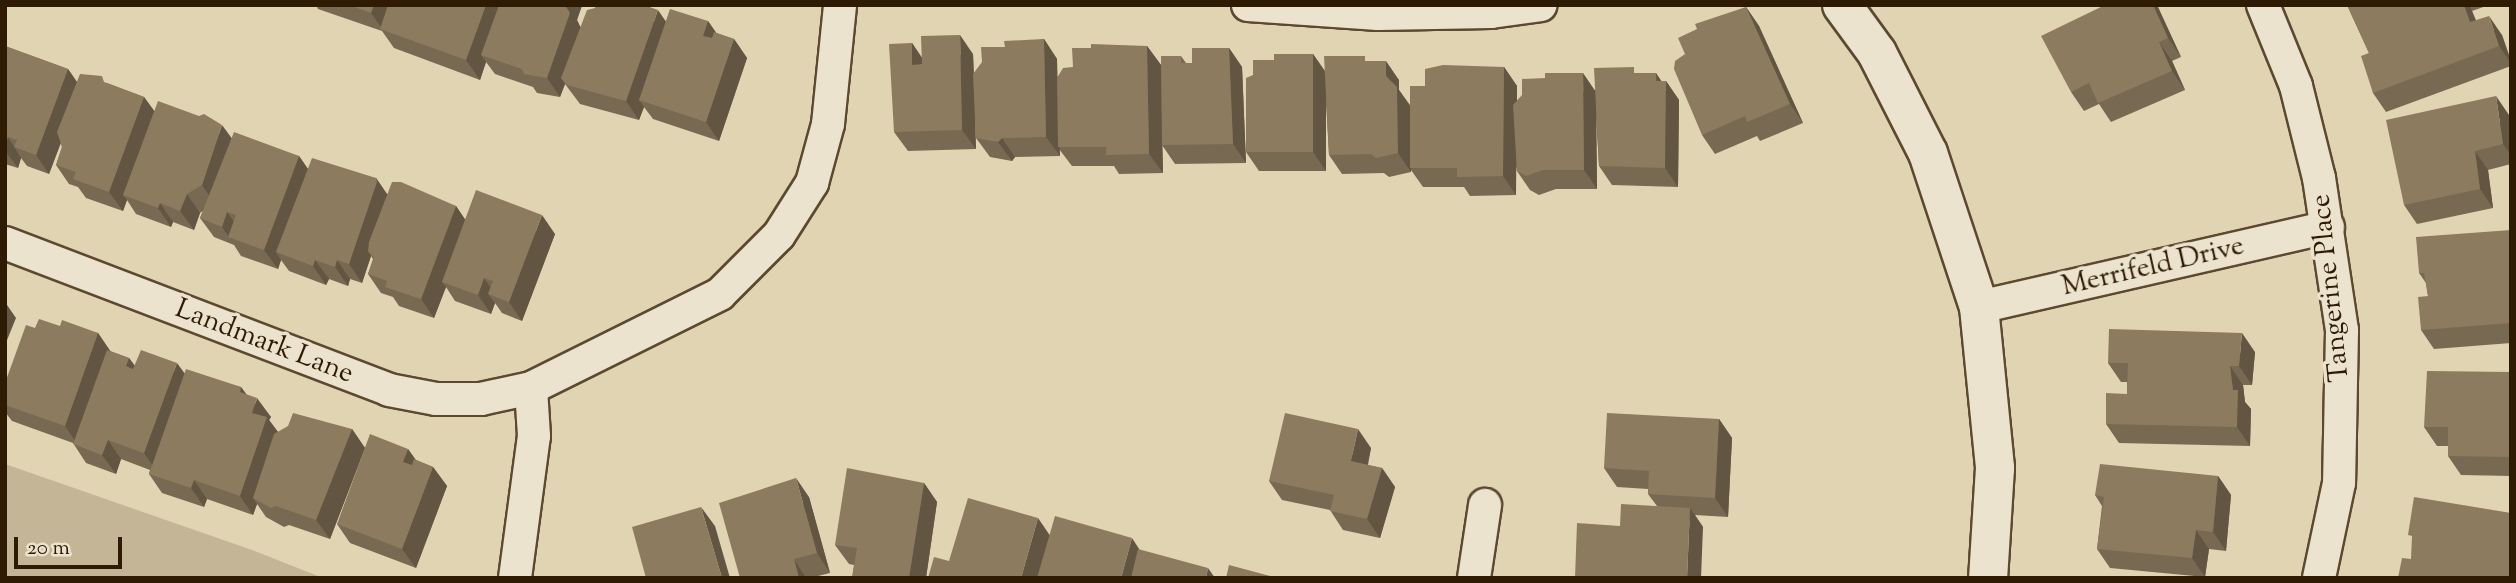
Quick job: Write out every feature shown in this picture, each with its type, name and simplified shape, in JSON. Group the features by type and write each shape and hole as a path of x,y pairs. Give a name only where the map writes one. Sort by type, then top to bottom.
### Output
{"street":[{"name":"Landmark Lane","path":"5,243 389,390 436,399 481,399 531,388 720,294 779,235 811,183 828,124 840,5"},
{"path":"1248,5 1378,13 1492,12 1541,5"},
{"path":"1842,5 1877,53 1928,153 1979,307 1995,468 1988,578"},
{"name":"Tangerine Place","path":"2263,5 2296,86 2328,227 2342,330 2343,407 2339,482 2319,578"},
{"name":"Merrifeld Drive","path":"1979,307 2328,227"},
{"path":"515,578 534,436 531,388"},
{"path":"1474,578 1485,505"}],"shaded area":[{"path":"5,464 252,550 323,578 5,578"}],"building":[{"path":"349,5 374,5 371,13"},
{"path":"388,5 486,5 466,60 380,29"},
{"path":"499,5 565,5 570,13 547,78 524,74 522,69 481,55"},
{"path":"596,5 644,5 658,10 626,101 567,85 561,78 587,10 595,8"},
{"path":"2105,5 2153,5 2168,38 2159,42 2172,71 2098,103 2089,83 2071,92 2041,36"},
{"path":"2347,5 2464,5 2470,22 2489,16 2499,46 2373,93 2361,56 2369,53"},
{"path":"1746,7 1790,104 1747,122 1745,116 1702,135 1674,69 1675,61 1685,54 1678,38 1697,29 1695,24"},
{"path":"670,9 708,21 703,36 712,38 714,32 734,39 706,122 639,100"},
{"path":"960,35 962,130 894,132 889,44 912,43 912,65 922,64 921,36"},
{"path":"1044,39 1046,137 1002,138 998,142 976,138 973,74 982,62 981,47 1005,47 1004,41"},
{"path":"1091,44 1147,46 1149,154 1106,155 1106,147 1058,147 1057,78 1063,68 1073,67 1072,48 1091,48"},
{"path":"5,46 68,69 36,155 14,147 17,140 8,137 5,146"},
{"path":"1192,48 1229,48 1233,144 1162,145 1161,56 1181,56 1181,63 1192,63"},
{"path":"1274,54 1313,54 1313,152 1246,152 1246,78 1253,75 1253,60 1274,60"},
{"path":"1324,56 1365,56 1365,61 1386,61 1386,76 1397,87 1398,153 1376,158 1371,154 1329,155"},
{"path":"1443,65 1504,67 1503,176 1457,177 1457,168 1410,168 1410,86 1425,86 1425,69"},
{"path":"1634,67 1634,73 1656,73 1656,81 1666,81 1665,168 1599,166 1594,68"},
{"path":"1545,73 1583,73 1584,170 1543,170 1526,176 1517,171 1513,105 1522,95 1522,79 1545,78"},
{"path":"80,74 102,76 104,82 144,97 109,192 73,179 76,172 56,165 62,147 57,132"},
{"path":"2496,96 2503,144 2475,151 2480,189 2404,205 2386,120"},
{"path":"158,101 199,116 204,114 222,125 202,185 187,194 180,211 160,203 158,208 123,195"},
{"path":"234,132 299,156 264,250 228,237 236,215 227,212 222,227 200,218"},
{"path":"312,158 376,178 377,182 349,264 337,260 335,267 315,260 313,266 276,252"},
{"path":"392,182 401,182 456,206 421,299 385,287 387,281 368,274 374,258 368,251 369,242"},
{"path":"476,190 542,215 509,302 488,294 493,281 484,278 478,295 442,282"},
{"path":"2511,230 2511,323 2421,330 2418,297 2428,296 2424,273 2419,273 2416,237"},
{"path":"39,319 60,326 62,320 98,333 65,426 5,405 5,383 26,325 35,328"},
{"path":"2109,329 2242,333 2239,366 2230,366 2233,390 2238,390 2237,427 2106,424 2106,393 2127,394 2128,363 2108,363"},
{"path":"107,350 129,358 126,366 133,369 141,350 177,363 144,453 108,440 102,455 73,444"},
{"path":"186,369 241,387 240,392 257,398 252,413 267,417 240,496 194,480 191,488 149,474"},
{"path":"2427,371 2511,372 2511,457 2448,456 2448,427 2424,427"},
{"path":"293,413 352,429 316,520 276,506 271,508 253,498 274,434 288,426"},
{"path":"1285,413 1358,429 1351,461 1382,468 1367,519 1330,511 1334,495 1269,481"},
{"path":"1607,413 1719,419 1715,498 1648,494 1649,471 1604,468"},
{"path":"370,434 408,449 403,462 412,465 414,459 433,467 402,549 337,524"},
{"path":"2100,464 2218,476 2213,532 2196,530 2192,558 2097,549 2104,497 2095,495"},
{"path":"847,468 924,483 909,578 852,578 857,548 835,545"},
{"path":"796,478 817,553 794,559 799,578 740,578 719,503"},
{"path":"2414,497 2511,513 2511,578 2398,578 2402,558 2411,559 2412,536 2408,535"},
{"path":"968,498 1038,518 1021,578 928,578 934,557 949,561"},
{"path":"1621,504 1690,508 1687,578 1575,578 1577,523 1620,526"},
{"path":"701,507 722,578 646,578 632,527"},
{"path":"1055,516 1132,538 1121,578 1037,578"},
{"path":"1138,549 1208,568 1206,578 1131,578"},
{"path":"1229,565 1278,578 1226,578"}]}
